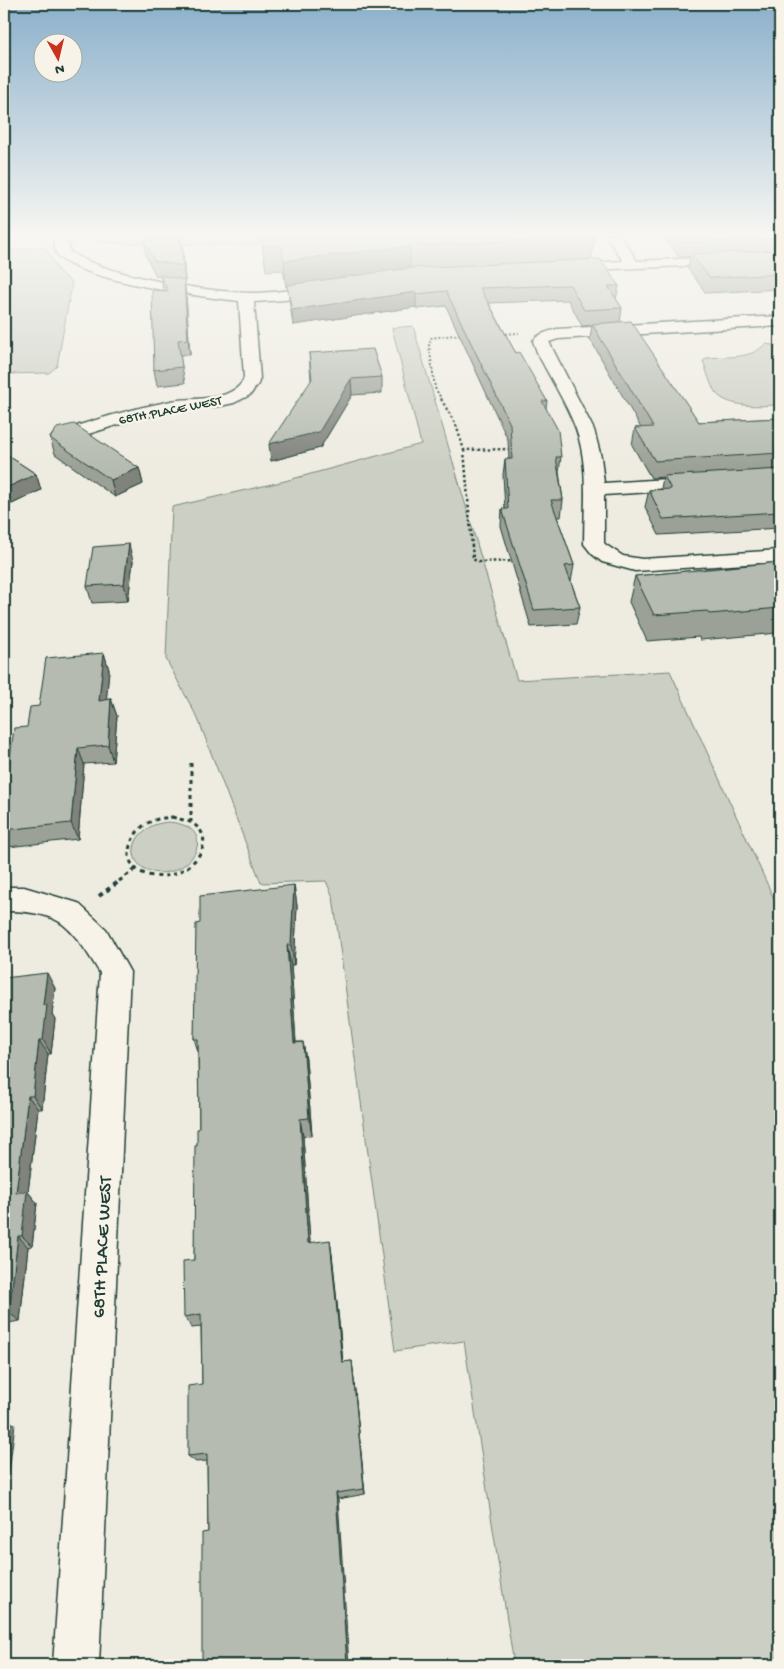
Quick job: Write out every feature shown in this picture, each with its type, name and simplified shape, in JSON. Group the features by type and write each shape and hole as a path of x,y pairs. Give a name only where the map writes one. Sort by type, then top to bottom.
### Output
{"street":[{"name":"68TH PLACE WEST","path":"60,438 122,418 175,406 219,401 234,397 243,392 250,385 252,378 247,313"},
{"path":"780,321 573,332 546,337 541,341 585,430 593,464 594,544 600,552 611,559 625,564 642,565 780,556"},
{"path":"593,490 720,481"},
{"name":"68TH PLACE WEST","path":"4,899 24,899 68,912 95,938 115,972 76,1665"}],"path":[{"path":"501,334 519,333"},
{"path":"466,334 431,338 429,345 435,388 456,425 464,450 473,559 478,562 524,561"},
{"path":"464,450 519,449"},
{"path":"191,822 192,763"},
{"path":"172,817 191,822 201,831 204,840 199,858 191,866 169,876 145,874 136,869 129,860 127,851 130,840 136,831 147,824 159,819 172,817"},
{"path":"99,896 136,869"}],"shaded area":[{"path":"4,313 67,313 57,366 49,373 4,374"},
{"path":"413,326 517,680 670,671 780,912 780,1665 514,1665 464,1341 395,1351 333,897 326,881 261,883 198,719 166,659 172,507 285,481 421,444 392,328"},
{"path":"765,344 780,346 780,404 755,406 737,404 721,398 710,382 703,361 707,358 746,355 753,353"},
{"path":"168,822 185,826 195,833 198,843 195,853 188,862 177,869 164,873 149,871 137,863 134,851 137,839 149,827"}],"building":[{"path":"153,313 186,313 188,339 178,340 182,367 154,370"},
{"path":"457,313 494,313 516,353 519,352 547,401 542,401 558,430 561,457 556,457 563,500 551,500 574,565 565,566 580,607 534,610 502,509 508,509 505,459 512,459 510,424"},
{"path":"631,321 699,422 780,418 780,453 655,461 635,428 653,427 592,324"},
{"path":"373,349 382,377 351,379 319,432 269,444 312,379 309,353"},
{"path":"74,424 139,468 111,480 50,438 57,428"},
{"path":"4,453 36,474 6,488 4,486"},
{"path":"780,469 780,512 663,519 649,490 671,489 664,476"},
{"path":"129,544 124,584 87,586 93,547"},
{"path":"780,562 780,608 709,614 707,611 654,615 635,576"},
{"path":"104,653 99,701 111,699 108,745 78,748 71,823 4,830 4,803 14,728 27,727 30,707 39,706 46,658"},
{"path":"294,885 291,945 287,945 294,1043 303,1042 309,1118 300,1119 308,1243 330,1240 342,1362 352,1361 364,1489 336,1493 347,1665 202,1665 202,1533 208,1532 207,1454 188,1456 188,1386 202,1384 201,1314 184,1317 183,1261 194,1260 195,1146 197,1146 197,1129 199,1129 198,1039 194,1039 196,924 200,923 200,896"},
{"path":"47,973 43,1005 47,1005 43,1040 39,1040 33,1096 28,1096 16,1193 27,1191 22,1236 18,1236 9,1313 4,1314 4,978"}]}
